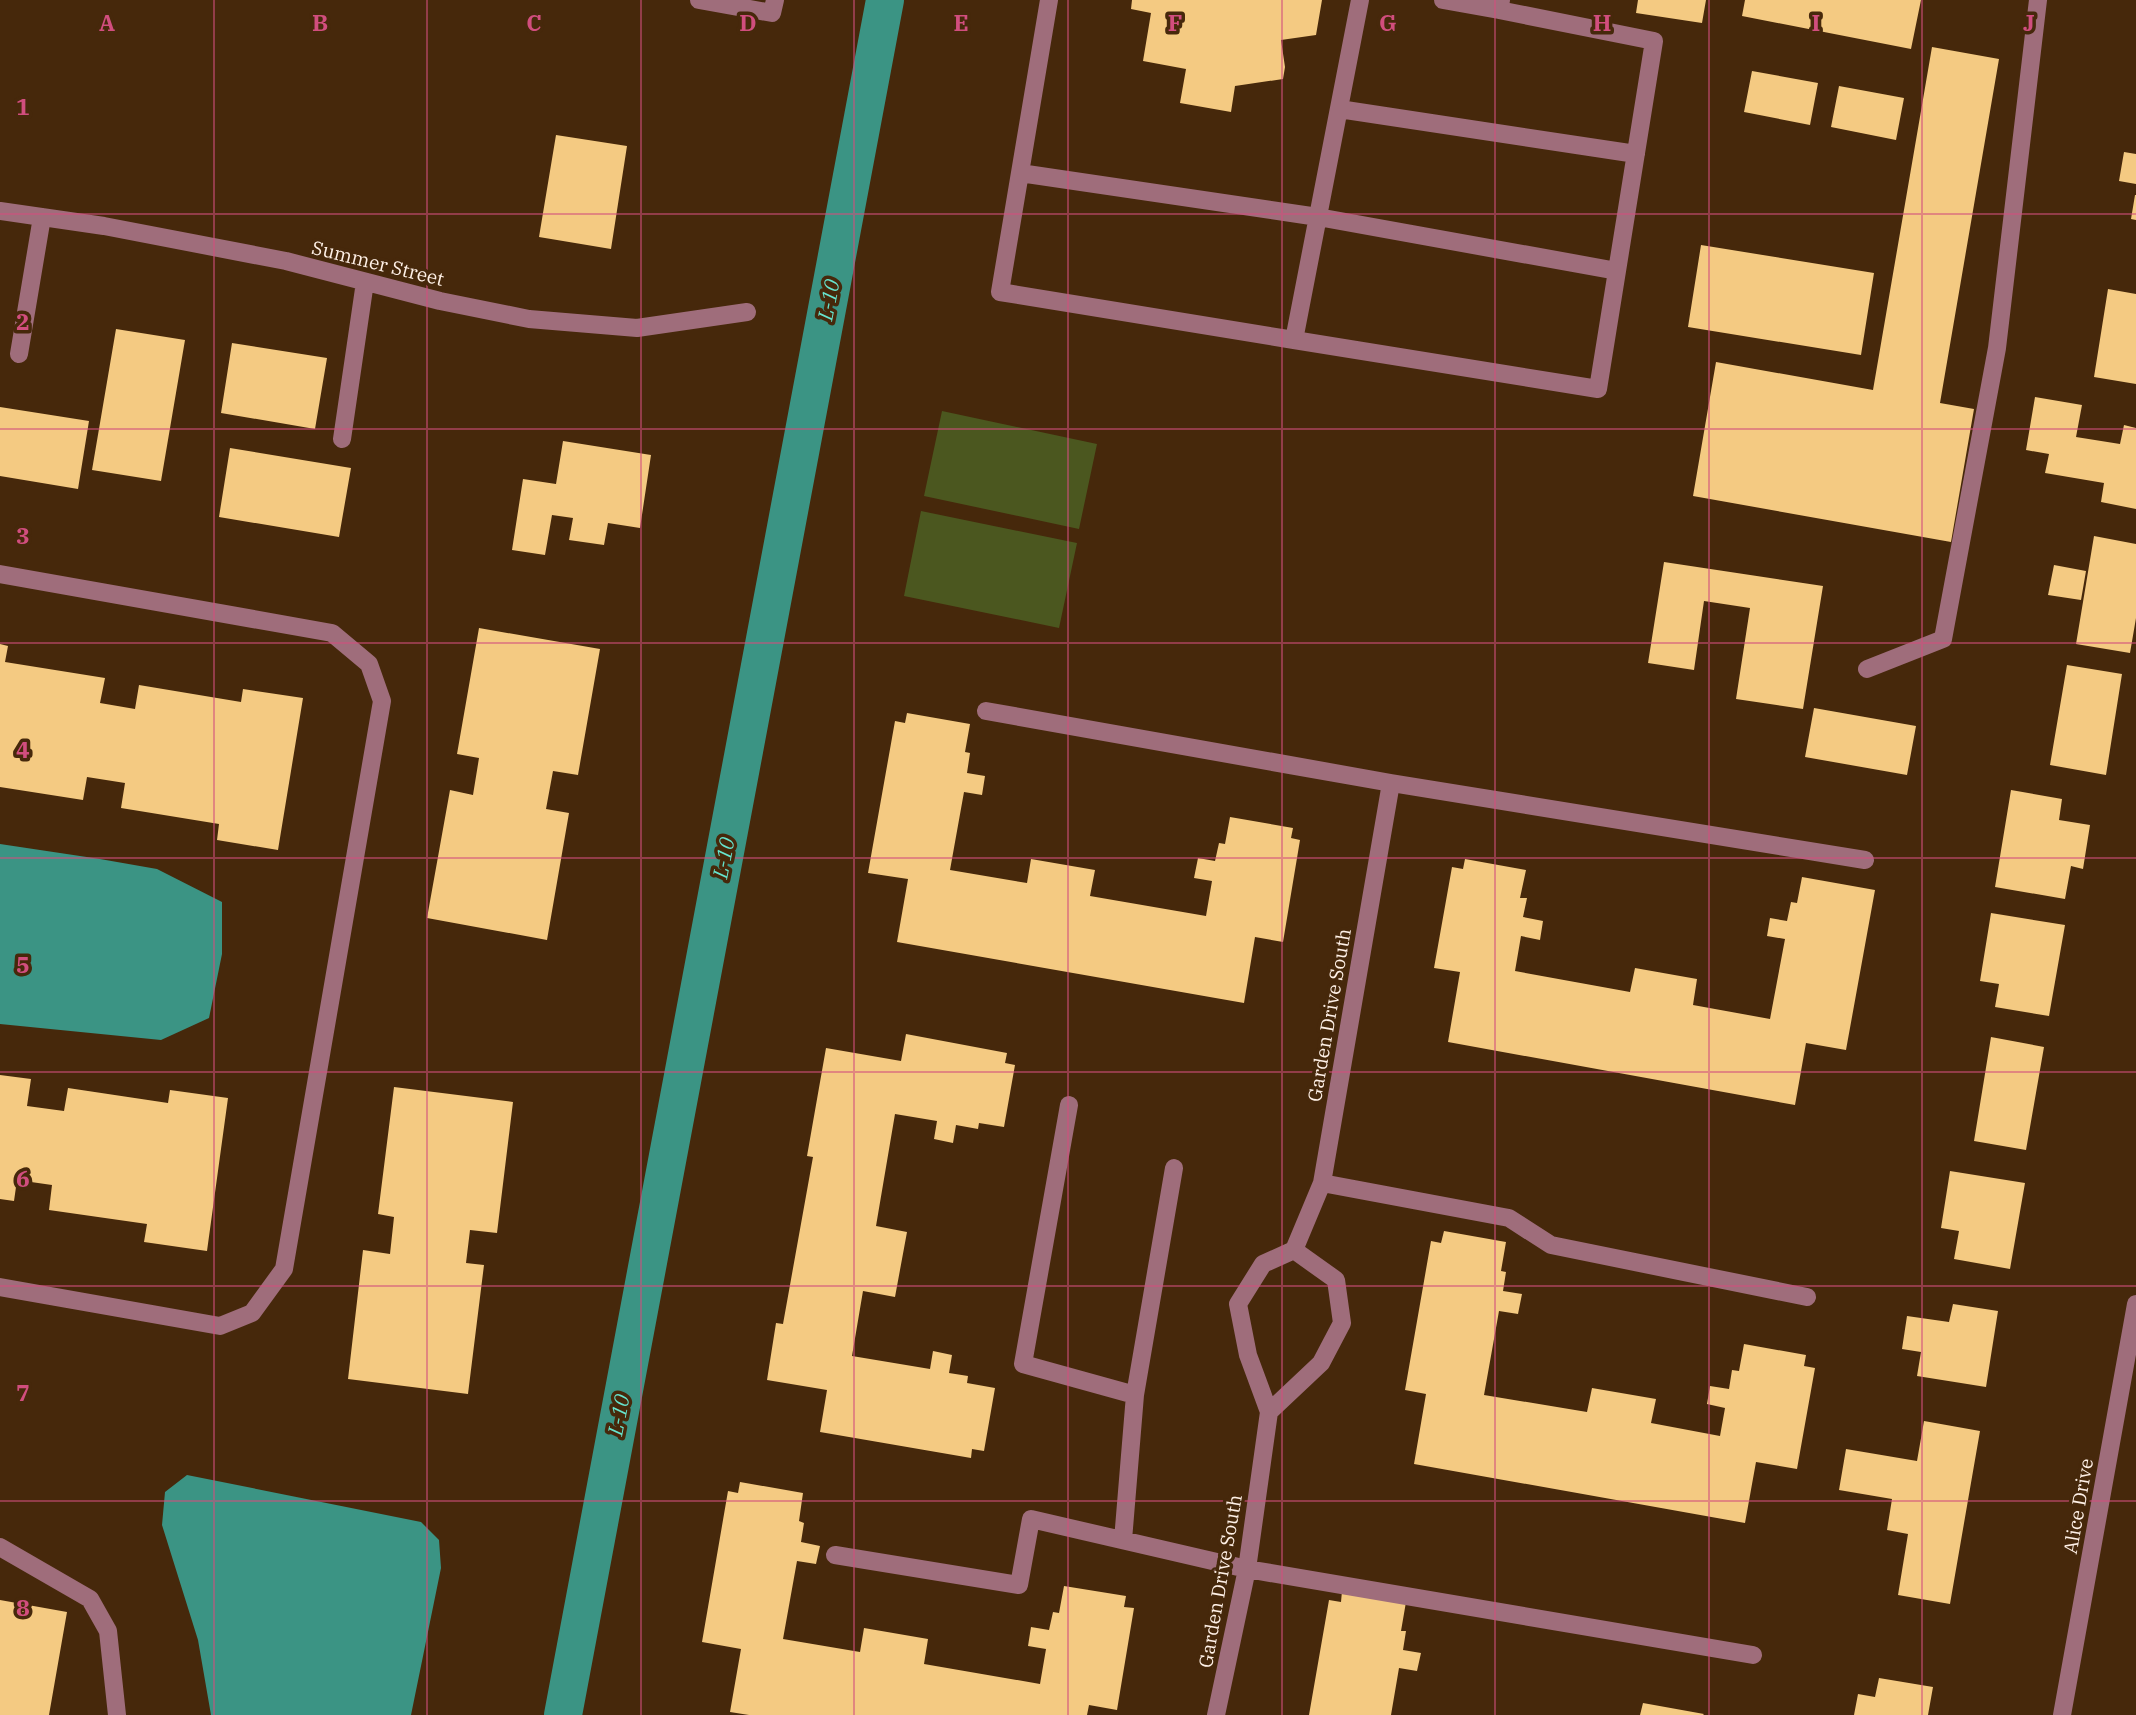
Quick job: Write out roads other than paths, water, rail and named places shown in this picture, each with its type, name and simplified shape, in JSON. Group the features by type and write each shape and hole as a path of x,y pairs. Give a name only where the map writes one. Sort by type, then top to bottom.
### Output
{"street":[{"path":"699,0 772,13 775,0"},
{"path":"1049,0 999,292 1598,389 1654,41 1500,5 1443,0"},
{"path":"1294,340 1360,0"},
{"path":"1867,669 1943,639 1997,348 2038,0"},
{"path":"1339,109 1636,154"},
{"path":"1020,173 1318,217 1617,271"},
{"name":"Summer Street","path":"0,211 104,226 286,261 440,301 528,319 637,328 747,312"},
{"path":"19,354 42,217"},
{"path":"342,439 365,282"},
{"path":"0,574 332,633 369,664 382,701 284,1269 252,1313 220,1326 0,1287"},
{"path":"986,710 1391,783 1865,860"},
{"name":"Garden Drive South","path":"1216,1715 1247,1569 1269,1412 1248,1355 1238,1304 1263,1264 1294,1250 1322,1183 1391,783"},
{"path":"1069,1105 1023,1364 1135,1395"},
{"path":"1123,1541 1135,1395 1174,1168"},
{"path":"1322,1183 1509,1217 1551,1245 1807,1297"},
{"path":"1269,1412 1321,1363 1342,1323 1336,1280 1294,1250"},
{"name":"Alice Drive","path":"2062,1715 2136,1304"},
{"path":"835,1555 1019,1586 1031,1519 1247,1569 1753,1656"},
{"path":"0,1547 90,1599 108,1631 117,1715"}],"water":[{"path":"0,844 157,869 222,902 222,954 209,1018 161,1040 0,1024"},
{"path":"187,1475 421,1522 439,1540 441,1568 411,1715 211,1715 198,1640 162,1525 165,1492"}],"waterway":[{"name":"L-10","path":"563,1715 885,0"}]}
